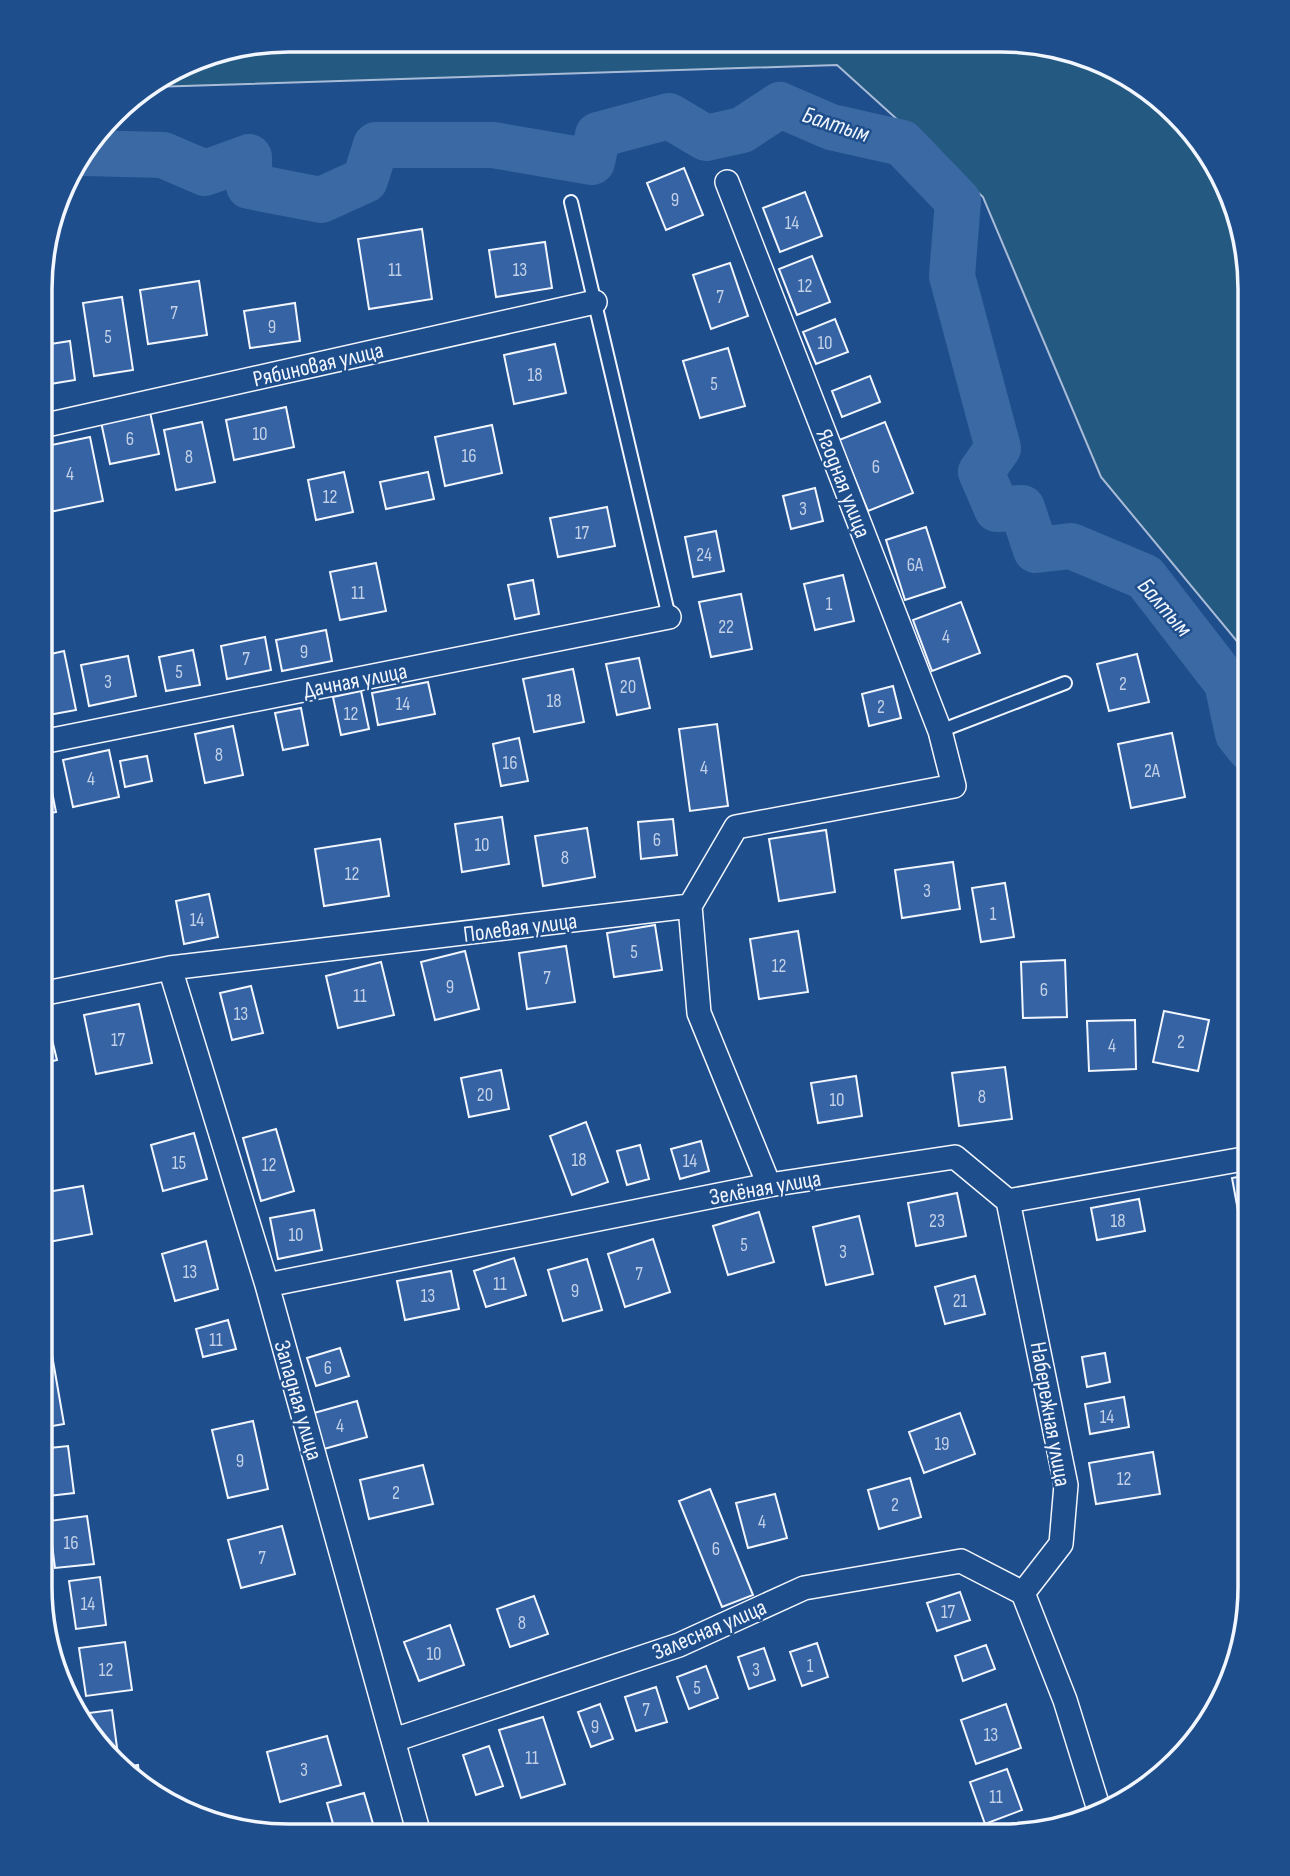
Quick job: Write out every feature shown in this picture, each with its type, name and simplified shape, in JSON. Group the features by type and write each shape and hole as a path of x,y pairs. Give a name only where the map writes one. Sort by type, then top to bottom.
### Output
{"street":[{"name":"Ягодная улица","path":"690,906 736,827 954,786 940,731 727,183"},
{"name":"Рябиновая улица","path":"52,424 595,302"},
{"name":"Дачная улица","path":"52,740 669,617"},
{"name":"Полевая улица","path":"52,992 170,968 690,906"},
{"path":"690,906 699,1013 769,1185"},
{"name":"Западная улица","path":"170,968 267,1284 416,1824"},
{"name":"Зелёная улица","path":"267,1284 769,1185 955,1157 1008,1201"},
{"path":"1008,1201 1237,1160"},
{"name":"Набережная улица","path":"1008,1201 1066,1485 1061,1544 1023,1593"},
{"name":"Залесная улица","path":"394,1740 679,1645 804,1588 961,1561 1023,1593"},
{"path":"1023,1593 1065,1700 1097,1803"}],"lane":[{"path":"571,202 669,617"},
{"path":"940,731 1065,683"}],"shaded area":[{"path":"1000,52 1062,61 1119,84 1157,111 1179,133 1198,158 1213,185 1229,228 1238,290 1238,642 1101,477 983,197 837,65 168,86 199,71 228,61 274,53"}],"building":[{"path":"684,168 703,215 666,230 647,183"},
{"path":"805,192 822,236 780,252 763,208"},
{"path":"422,229 432,299 369,309 358,239"},
{"path":"545,242 552,288 496,297 489,250"},
{"path":"812,256 830,302 797,315 779,269"},
{"path":"730,263 748,316 711,329 693,275"},
{"path":"199,281 207,335 148,344 140,290"},
{"path":"122,297 133,370 94,376 83,303"},
{"path":"295,303 300,341 250,348 244,311"},
{"path":"835,319 848,352 816,364 803,332"},
{"path":"70,341 75,380 52,384 52,344"},
{"path":"555,344 566,393 514,404 504,355"},
{"path":"728,348 745,406 700,418 683,361"},
{"path":"870,376 880,402 842,417 832,391"},
{"path":"286,407 294,447 234,460 226,420"},
{"path":"150,412 159,454 110,464 101,422"},
{"path":"202,422 215,482 176,490 164,430"},
{"path":"885,422 913,493 868,511 839,440"},
{"path":"492,425 502,473 445,486 435,437"},
{"path":"90,437 103,501 52,512 52,445"},
{"path":"344,472 353,512 316,520 308,480"},
{"path":"428,472 434,499 386,509 380,482"},
{"path":"815,488 823,521 791,529 783,496"},
{"path":"607,507 615,546 558,557 550,518"},
{"path":"926,527 945,587 905,600 886,540"},
{"path":"716,531 724,571 693,577 685,537"},
{"path":"376,563 386,611 340,620 330,572"},
{"path":"843,575 854,621 815,630 804,584"},
{"path":"533,580 539,614 515,619 508,585"},
{"path":"741,594 752,649 711,657 699,602"},
{"path":"961,602 980,653 932,671 913,620"},
{"path":"326,630 332,661 282,671 276,640"},
{"path":"265,637 271,670 227,679 221,646"},
{"path":"193,650 200,685 166,691 159,657"},
{"path":"64,651 76,710 52,714 52,654"},
{"path":"1137,654 1149,702 1109,711 1097,664"},
{"path":"128,656 136,696 89,706 81,665"},
{"path":"639,658 650,708 617,715 606,664"},
{"path":"573,669 584,722 534,732 523,679"},
{"path":"428,682 435,714 378,725 372,693"},
{"path":"893,686 901,718 869,726 862,694"},
{"path":"361,691 369,729 341,735 333,697"},
{"path":"301,708 308,745 283,750 275,713"},
{"path":"717,724 728,806 690,811 679,729"},
{"path":"233,726 243,775 205,783 195,734"},
{"path":"1172,733 1185,797 1131,808 1118,744"},
{"path":"519,738 528,781 501,786 493,744"},
{"path":"109,750 119,797 73,807 63,760"},
{"path":"147,756 152,781 125,787 120,761"},
{"path":"52,792 56,812 52,813"},
{"path":"502,817 509,864 462,872 455,824"},
{"path":"673,819 677,855 641,859 638,822"},
{"path":"587,828 595,877 543,886 535,836"},
{"path":"826,830 835,892 779,901 769,839"},
{"path":"380,839 389,896 324,906 315,849"},
{"path":"953,862 960,909 902,918 895,870"},
{"path":"1005,883 1014,937 981,942 972,888"},
{"path":"209,894 218,937 184,944 176,901"},
{"path":"655,925 662,970 614,977 607,933"},
{"path":"798,931 808,992 759,999 750,939"},
{"path":"566,946 575,1002 527,1009 519,953"},
{"path":"465,951 479,1009 435,1020 421,962"},
{"path":"1065,960 1067,1017 1023,1018 1021,962"},
{"path":"381,962 394,1015 338,1028 326,976"},
{"path":"251,986 263,1033 232,1040 220,993"},
{"path":"139,1004 152,1063 96,1074 84,1015"},
{"path":"1164,1011 1209,1020 1198,1071 1153,1062"},
{"path":"1135,1020 1136,1069 1089,1071 1087,1021"},
{"path":"52,1040 57,1060 52,1061"},
{"path":"1005,1067 1012,1119 959,1126 952,1073"},
{"path":"501,1070 509,1109 469,1117 461,1078"},
{"path":"856,1076 862,1116 818,1123 811,1083"},
{"path":"586,1122 608,1182 572,1195 550,1136"},
{"path":"276,1129 294,1191 261,1201 243,1138"},
{"path":"194,1133 207,1179 163,1191 151,1145"},
{"path":"701,1141 709,1171 680,1179 671,1149"},
{"path":"640,1145 649,1179 627,1185 617,1151"},
{"path":"1237,1177 1237,1207 1232,1178"},
{"path":"83,1186 92,1234 52,1241 52,1191"},
{"path":"957,1193 966,1236 916,1246 908,1203"},
{"path":"1139,1199 1145,1231 1097,1240 1091,1208"},
{"path":"314,1210 322,1250 278,1259 270,1218"},
{"path":"759,1212 774,1262 728,1275 713,1226"},
{"path":"859,1216 873,1274 826,1285 813,1227"},
{"path":"653,1239 670,1292 625,1307 608,1254"},
{"path":"206,1241 218,1289 175,1301 162,1254"},
{"path":"514,1258 526,1295 486,1307 474,1271"},
{"path":"587,1259 602,1310 563,1321 548,1270"},
{"path":"451,1271 459,1309 405,1320 397,1281"},
{"path":"975,1276 985,1314 945,1324 935,1287"},
{"path":"228,1320 236,1349 203,1357 196,1329"},
{"path":"340,1348 349,1376 316,1386 307,1358"},
{"path":"1105,1353 1110,1382 1087,1387 1082,1357"},
{"path":"52,1355 64,1424 52,1426"},
{"path":"1124,1397 1129,1427 1090,1434 1085,1404"},
{"path":"357,1401 367,1437 324,1449 314,1413"},
{"path":"960,1413 975,1454 924,1473 909,1432"},
{"path":"253,1421 268,1489 228,1498 212,1430"},
{"path":"68,1446 74,1493 52,1496 52,1448"},
{"path":"1153,1452 1160,1494 1096,1504 1089,1463"},
{"path":"423,1465 433,1504 369,1519 360,1480"},
{"path":"910,1478 921,1517 879,1529 868,1490"},
{"path":"710,1489 753,1595 722,1607 679,1501"},
{"path":"775,1494 787,1538 748,1548 736,1503"},
{"path":"87,1516 94,1564 55,1568 52,1521"},
{"path":"282,1526 295,1574 241,1588 228,1540"},
{"path":"100,1577 106,1625 76,1629 69,1581"},
{"path":"960,1592 970,1620 937,1631 927,1603"},
{"path":"534,1596 548,1634 510,1647 497,1609"},
{"path":"450,1625 464,1665 419,1681 404,1642"},
{"path":"125,1642 132,1690 86,1696 79,1648"},
{"path":"817,1643 828,1677 802,1686 790,1652"},
{"path":"986,1645 995,1669 963,1681 955,1656"},
{"path":"764,1648 775,1680 749,1689 738,1657"},
{"path":"706,1666 718,1698 689,1709 677,1677"},
{"path":"656,1687 667,1722 636,1731 625,1697"},
{"path":"600,1704 613,1739 591,1747 578,1712"},
{"path":"1006,1704 1021,1748 976,1764 961,1720"},
{"path":"112,1710 117,1749 111,1743 89,1713"},
{"path":"543,1717 565,1784 521,1798 499,1730"},
{"path":"327,1736 341,1785 280,1802 267,1752"},
{"path":"489,1746 503,1786 476,1795 463,1755"},
{"path":"1007,1769 1022,1810 985,1824 970,1782"},
{"path":"364,1793 373,1824 333,1824 327,1803"}],"waterway":[{"name":"Балтым","path":"96,153 163,155 205,173 249,157 249,186 321,200 365,180 376,145 493,145 592,162 598,135 669,116 706,138 742,130 780,105 831,127 902,143 958,201 952,276 998,448 981,472 997,509 1022,508 1036,550 1071,546 1145,577 1227,683 1238,732"}]}
